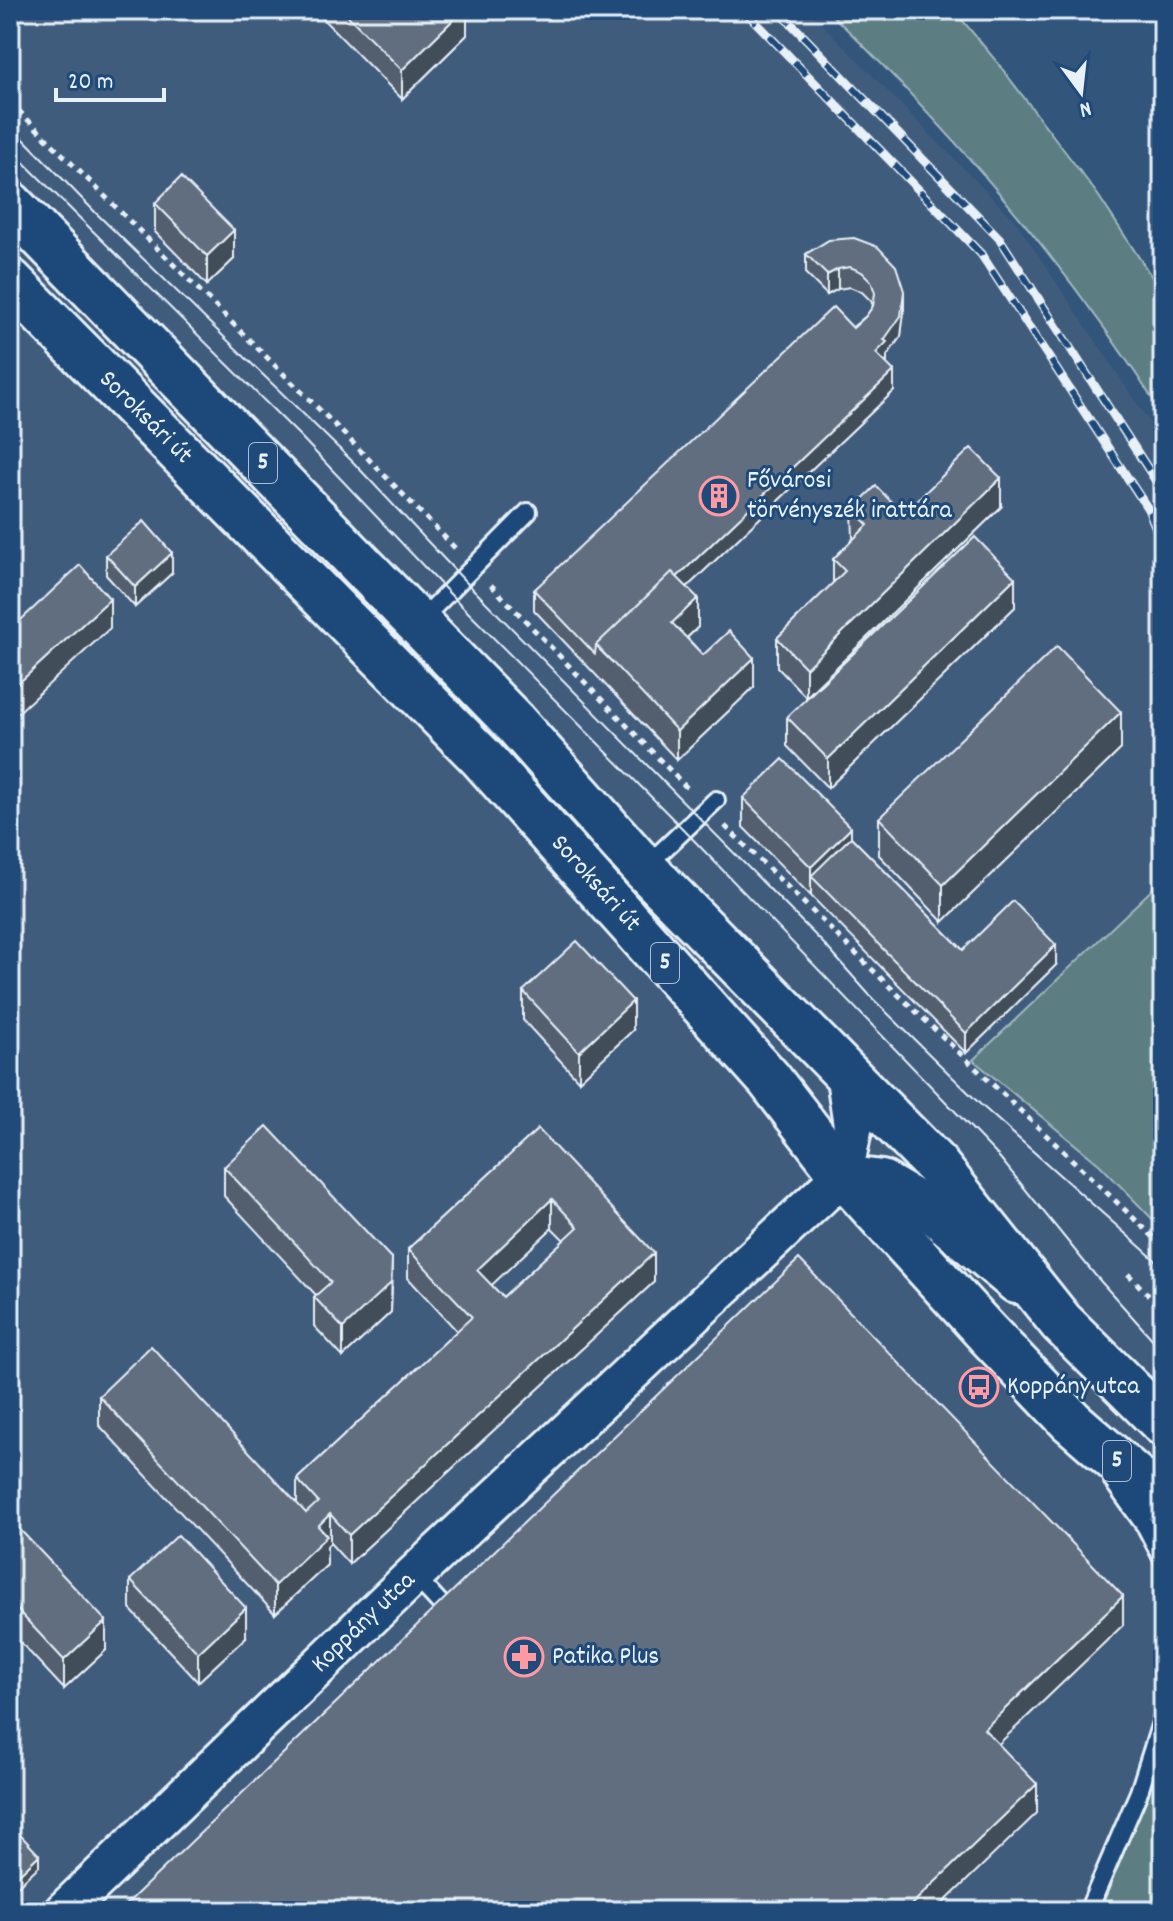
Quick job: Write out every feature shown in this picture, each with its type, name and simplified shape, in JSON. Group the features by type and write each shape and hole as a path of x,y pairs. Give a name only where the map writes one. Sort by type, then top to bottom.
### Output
{"main road":[{"name":"Soroksári út","path":"10,204 515,723 644,868 936,1165 1061,1322 1163,1423"},
{"name":"Soroksári út","path":"10,281 481,757 769,1079 843,1175 988,1334 1071,1421 1163,1501"}],"street":[{"path":"845,1071 853,1125 843,1175 882,1180 917,1201 1061,1322"},
{"name":"Koppány utca","path":"64,1911 414,1575 843,1175"}],"lane":[{"path":"418,623 528,512"},
{"path":"644,868 712,804"},
{"path":"1071,1421 1146,1527 1163,1560"},
{"path":"414,1575 454,1618"},
{"path":"1088,1911 1139,1792 1163,1716"}],"path":[{"path":"10,102 712,804 888,985 1163,1246"},
{"path":"1128,1274 1163,1310"}],"shaded area":[{"path":"10,10 808,10 1016,222 1163,442 1163,879 974,1060 1100,1165 1163,1230 1163,1756 1100,1911 10,1911"}],"green space":[{"path":"827,10 954,10 1098,195 1163,294 1163,415 1088,306 1007,202 920,104"},
{"path":"1163,879 1163,1230 1100,1165 973,1060"},
{"path":"1163,1756 1163,1911 1100,1911"}],"building":[{"path":"342,10 463,10 402,70"},
{"path":"181,177 234,230 207,256 155,203"},
{"name":"Fővárosi törvényszék irattára","path":"854,238 878,247 896,266 904,291 901,316 884,340 887,342 876,353 894,371 677,577 672,572 596,645 595,654 534,590 833,307 853,328 866,316 873,306 875,293 871,281 862,272 850,267 827,275 806,254 829,240"},
{"path":"971,448 1001,478 806,668 777,638 845,571 833,559 868,525 852,509 876,486 903,514"},
{"path":"144,521 172,553 135,587 106,555"},
{"path":"975,537 1015,578 828,759 787,717"},
{"path":"80,565 110,599 10,691 10,630"},
{"path":"672,572 698,598 672,623 703,655 729,631 754,658 677,731 596,645"},
{"path":"1057,646 1121,712 943,885 879,818"},
{"path":"783,759 851,828 811,867 743,798"},
{"path":"851,837 963,950 1013,901 1056,945 966,1033 811,876"},
{"path":"577,941 633,1001 579,1052 523,991"},
{"path":"267,1126 392,1259 391,1283 343,1328 314,1297 331,1282 224,1167"},
{"path":"538,1129 654,1253 349,1535 330,1514 318,1526 327,1536 275,1585 99,1396 151,1346 306,1513 318,1502 297,1479 472,1317 408,1249","holes":["552,1199 578,1227 503,1297 477,1270"]},
{"path":"799,1259 1123,1596 984,1729 1037,1784 911,1905 917,1911 119,1911"},
{"path":"10,1519 106,1621 64,1660 10,1602"},
{"path":"178,1535 246,1608 198,1653 130,1580"},
{"path":"10,1824 39,1855 10,1883"}],"tram line":[{"path":"10,125 96,213 352,461 463,579 825,945 873,999 980,1104 1163,1267"},
{"path":"10,149 300,436 1000,1158 1095,1275 1163,1351"}],"railway":[{"path":"744,10 981,254 1148,509 1163,545"},
{"path":"778,10 1000,239 1163,492"}],"place":[{"name":"Fővárosi törvényszék irattára","path":"719,496"},
{"name":"Koppány utca","path":"979,1387"},
{"name":"Patika Plus","path":"524,1657"}]}
